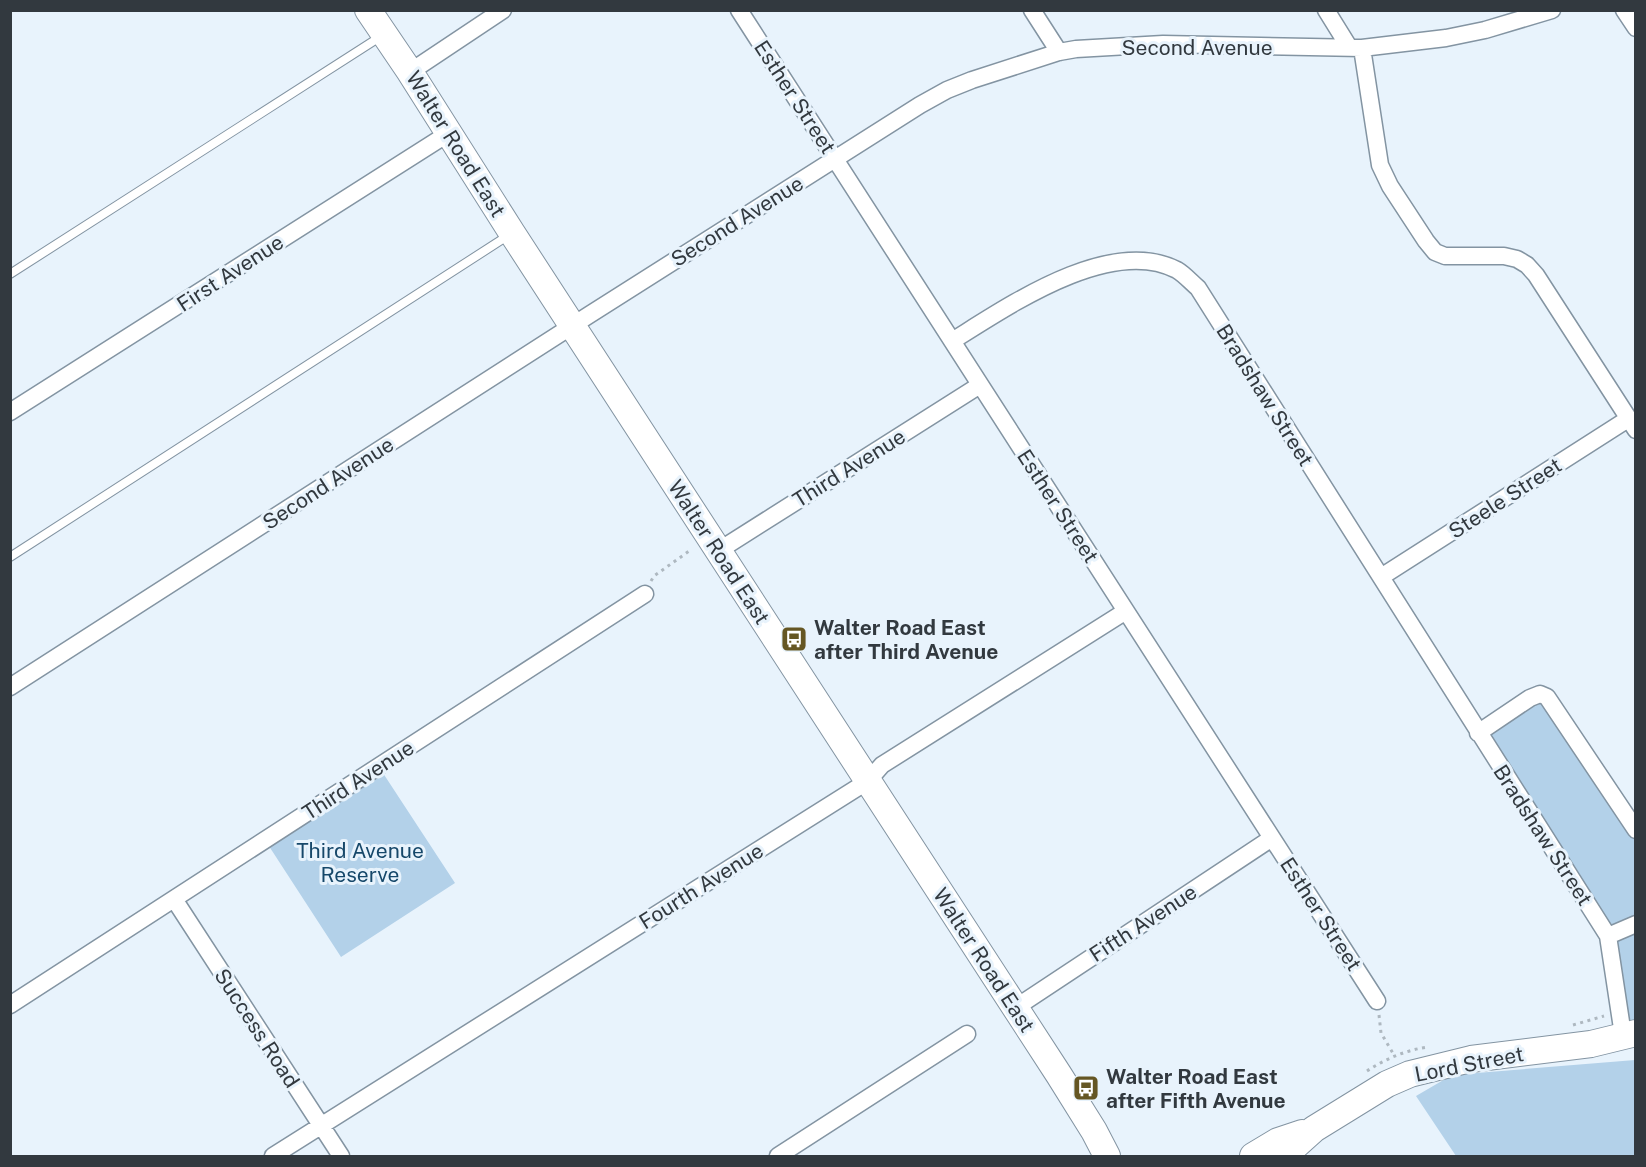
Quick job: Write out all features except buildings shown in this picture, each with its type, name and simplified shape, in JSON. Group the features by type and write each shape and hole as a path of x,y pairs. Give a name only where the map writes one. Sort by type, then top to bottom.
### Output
{"main road":[{"name":"Walter Road East","path":"368,10 1065,1084 1107,1156"},
{"name":"Lord Street","path":"1284,1156 1314,1129 1386,1084 1410,1074 1471,1059 1591,1044 1629,1034"},
{"name":"Lord Street","path":"1253,1156 1278,1141 1314,1129"}],"street":[{"path":"410,72 503,10"},
{"name":"Esther Street","path":"739,10 1377,1001"},
{"path":"1032,10 1059,52"},
{"path":"1326,10 1356,48 1380,165 1390,186 1426,241 1435,252 1445,256 1504,256 1517,259 1527,265 1536,275 1632,424"},
{"name":"Second Avenue","path":"10,687 834,159 947,90 1059,52 1076,49 1163,44 1356,48 1446,38 1485,30 1552,10"},
{"path":"1624,10 1635,28"},
{"name":"First Avenue","path":"10,412 449,133"},
{"name":"Bradshaw Street","path":"952,341 1027,294 1076,272 1112,263 1148,260 1178,270 1198,288 1608,936 1629,1034"},
{"name":"Third Avenue","path":"718,551 980,385"},
{"name":"Steele Street","path":"1381,578 1632,424"},
{"name":"Third Avenue","path":"10,1005 645,594"},
{"name":"Fourth Avenue","path":"273,1156 868,781 882,765 1126,611"},
{"path":"1478,733 1530,698 1540,694 1547,697 1635,830"},
{"name":"Fifth Avenue","path":"1014,1008 1272,838"},
{"name":"Success Road","path":"174,899 341,1156"},
{"path":"1608,936 1635,924"},
{"path":"778,1156 967,1034"}],"lane":[{"path":"10,274 384,35"},
{"path":"10,557 512,233"}],"path":[{"path":"645,594 654,576 693,549"},
{"path":"1377,1001 1381,1033 1394,1056"}],"green space":[{"path":"1540,694 1635,830 1635,1033 1623,1035 1608,936 1478,733"},
{"name":"Third Avenue Reserve","path":"379,767 455,883 341,957 265,840"},
{"path":"1635,1060 1635,1156 1456,1156 1416,1096 1452,1075"}],"place":[{"name":"Walter Road East after Third Avenue","path":"794,639"},
{"name":"Walter Road East after Fifth Avenue","path":"1086,1088"}]}
